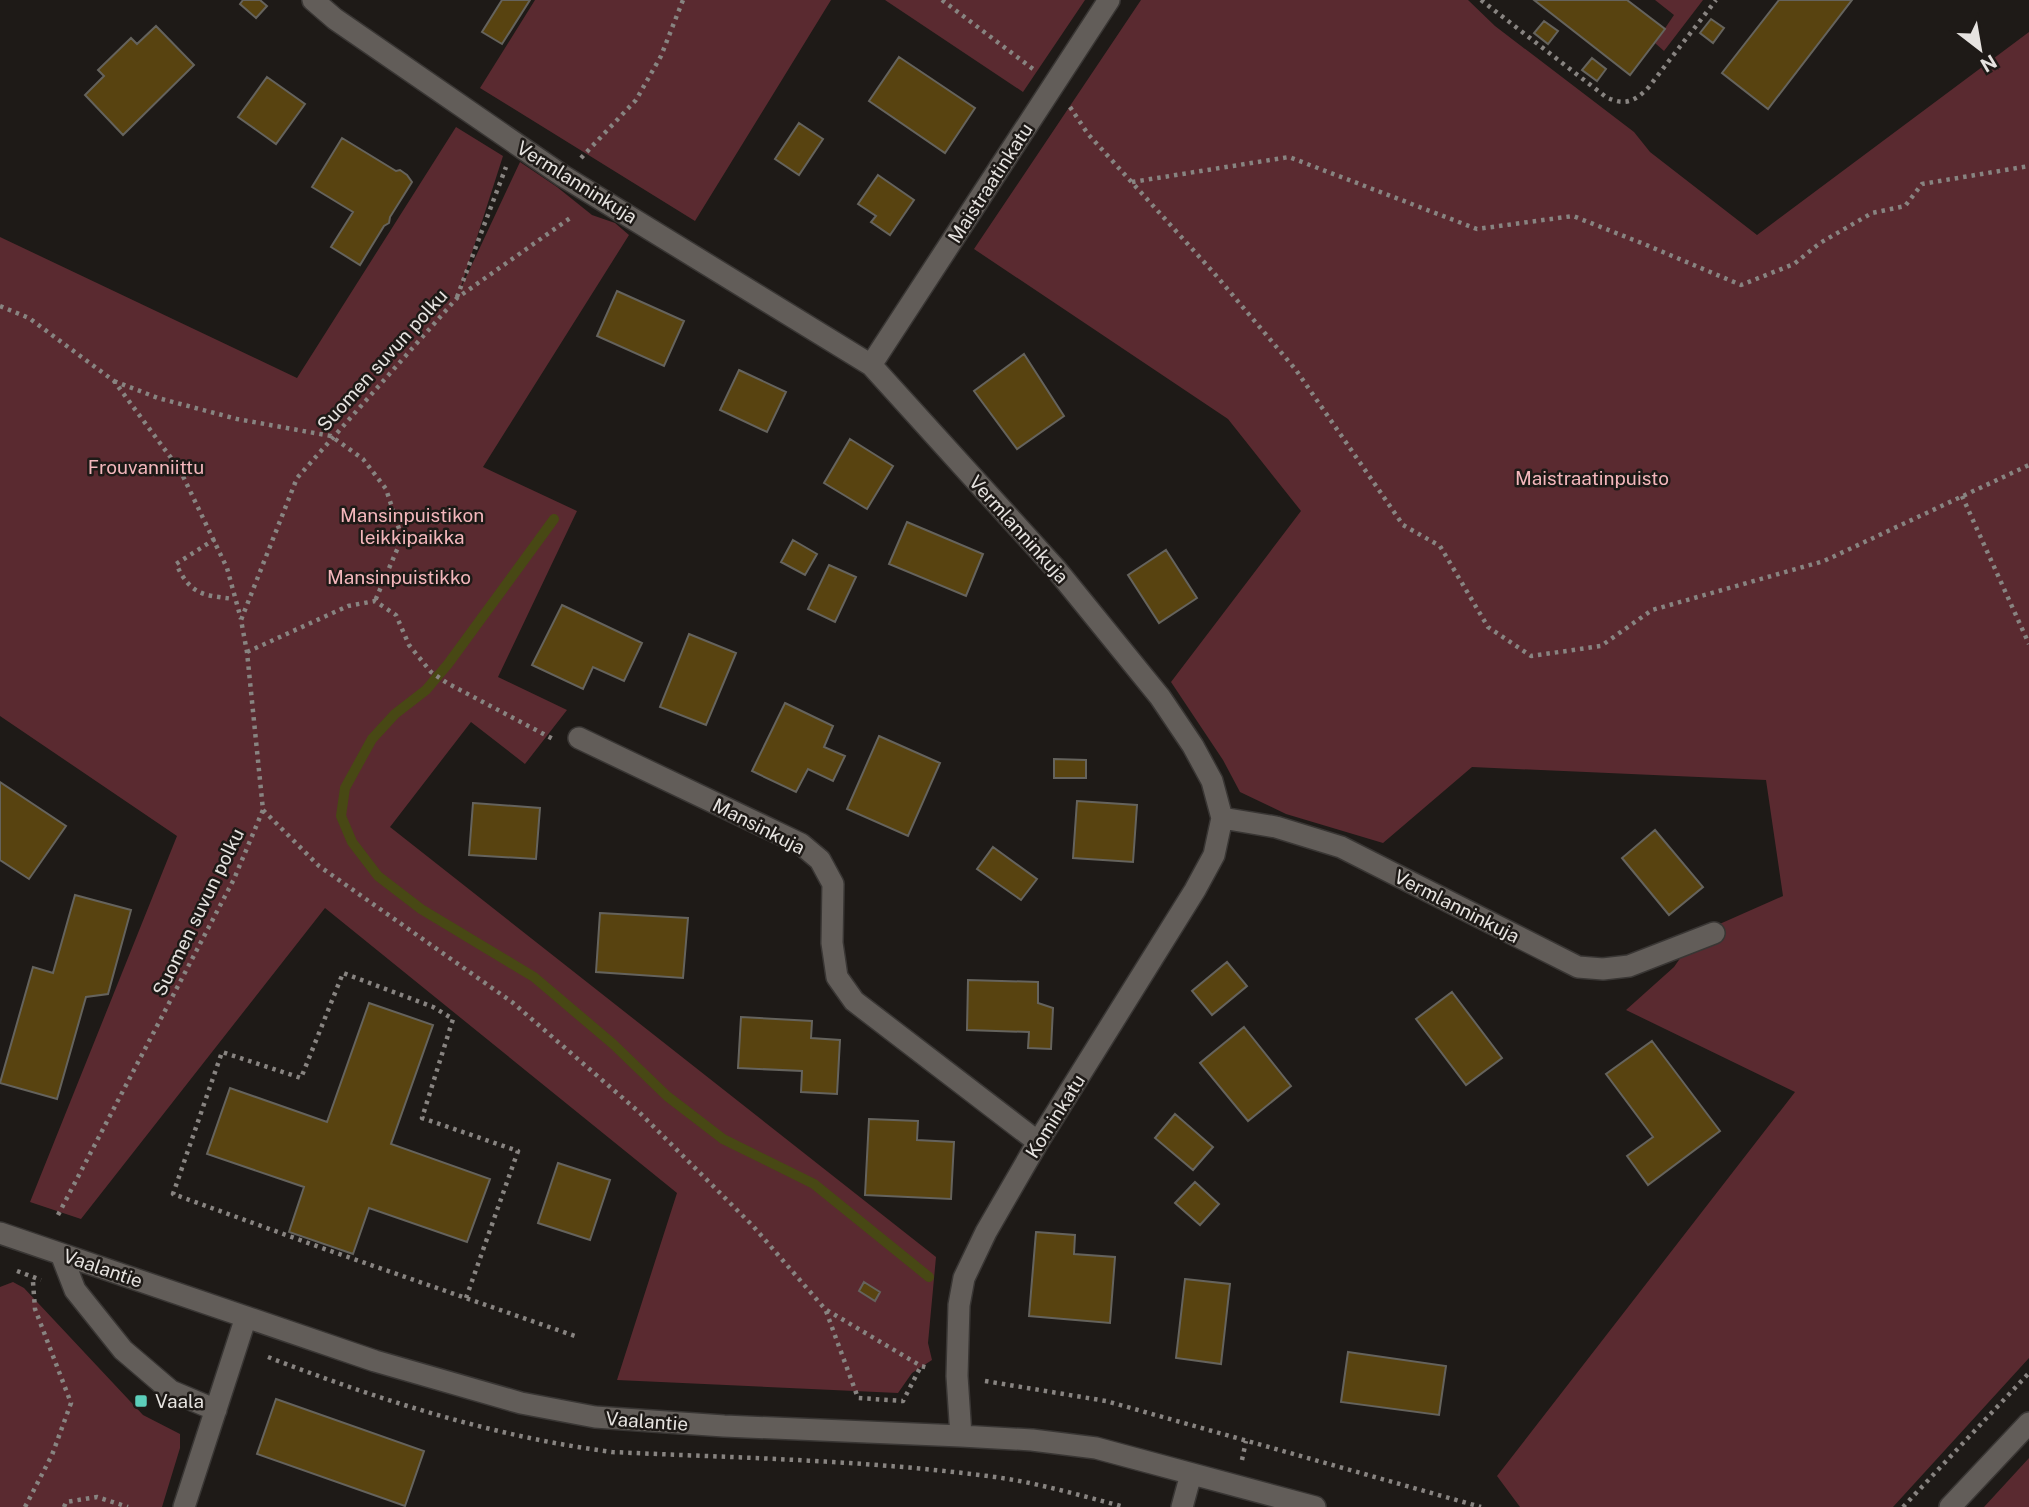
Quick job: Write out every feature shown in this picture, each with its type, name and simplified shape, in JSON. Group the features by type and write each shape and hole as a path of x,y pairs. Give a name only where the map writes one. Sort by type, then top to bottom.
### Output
{"street":[{"name":"Vermlanninkuja","path":"313,0 335,19 514,144 871,365 1056,569 1160,697 1193,746 1212,782 1222,818 1276,827 1341,847 1578,967 1629,967 1714,933"},
{"name":"Maistraatinkatu","path":"871,365 1110,0"},
{"name":"Mansinkuja","path":"579,738 801,844 820,860 832,884 832,943 837,977 854,1001 1038,1142"},
{"name":"Kominkatu","path":"961,1436 957,1376 959,1305 964,1278 986,1232 1038,1142 1195,890 1214,855 1222,818"},
{"name":"Vaalantie","path":"0,1233 375,1361 521,1404 595,1417 724,1426 1032,1440 1096,1448 1314,1507"},
{"path":"61,1254 75,1290 123,1350 172,1391 216,1410"},
{"path":"184,1507 246,1317"},
{"path":"1950,1507 2029,1423"},
{"path":"1182,1507 1191,1474"}],"path":[{"path":"563,176 636,100 661,56 683,0"},
{"path":"942,0 1055,84 1088,134 1214,273 1296,370 1403,525 1440,547 1488,628 1531,656 1601,646 1652,610 1824,561 2029,465"},
{"path":"1481,0 1606,97 1620,104 1637,100 1648,89 1716,0"},
{"path":"457,298 514,144"},
{"path":"1131,182 1289,158 1478,229 1573,216 1741,285 1794,264 1821,243 1872,214 1905,206 1922,184 2029,166"},
{"name":"Suomen suvun polku","path":"58,1215 234,879 263,810 247,652 241,620 297,478 331,436 457,298 600,197"},
{"path":"0,306 29,318 114,381 158,398 237,419 331,436 363,460 387,489 402,538 375,601"},
{"path":"114,381 180,470 227,568 241,620"},
{"path":"1962,496 2029,644"},
{"path":"215,540 176,564 184,581 203,595 234,599"},
{"path":"247,652 348,606 375,601 396,615 409,645 431,672 447,683 555,740 579,738"},
{"path":"263,810 319,866 512,1002 639,1112 753,1226 825,1309 921,1366 957,1376 1106,1401 1481,1507"},
{"path":"466,1298 518,1151 422,1118 453,1019 433,1007 343,973 301,1078 222,1052 173,1194 466,1298 575,1336"},
{"path":"25,1507 52,1455 71,1403 35,1309 33,1282"},
{"path":"825,1309 858,1398 903,1401 921,1366"},
{"path":"1903,1507 2029,1373"},
{"path":"64,1507 66,1502 97,1497 128,1507"}],"green space":[{"path":"535,0 831,0 695,221 480,88"},
{"path":"885,0 1085,0 1023,92"},
{"name":"Maistraatinpuisto","path":"1141,0 1468,0 1495,26 1634,132 1650,152 1757,235 2029,32 2029,1358 1893,1507 1520,1507 1497,1476 1795,1092 1626,1010 1674,967 1697,934 1783,896 1766,780 1472,767 1383,843 1286,814 1240,792 1223,760 1171,682 1301,511 1228,419 974,249"},
{"path":"1655,0 1703,0 1664,51 1655,43 1674,15"},
{"name":"Mansinpuistikko","path":"456,127 503,156 460,290 520,162 592,215 615,223 629,235 483,467 577,511 498,677 567,710 525,764 471,722 390,827 936,1257 928,1343 932,1360 912,1373 898,1393 617,1380 677,1193 325,908 81,1219 30,1202 177,836 0,716 0,237 297,378"},
{"path":"13,1282 24,1288 143,1415 180,1434 180,1448 162,1507 0,1507 0,1287"},
{"path":"2029,1458 2029,1507 1984,1507"}],"building":[{"path":"243,0 260,0 267,6 256,18 240,4"},
{"path":"502,0 530,0 502,44 482,32"},
{"path":"1534,0 1627,0 1665,29 1630,75"},
{"path":"1779,0 1852,0 1768,109 1722,73"},
{"path":"1711,19 1724,28 1713,43 1700,33"},
{"path":"1544,21 1558,31 1548,44 1534,33"},
{"path":"156,26 194,65 123,135 85,95 104,76 98,70 131,38 137,44"},
{"path":"899,57 975,108 945,153 869,101"},
{"path":"1592,58 1606,69 1597,81 1582,70"},
{"path":"267,77 305,104 276,144 238,117"},
{"path":"799,123 823,139 799,175 775,159"},
{"path":"342,138 396,171 400,170 412,182 389,223 384,226 360,265 331,247 353,212 312,187"},
{"path":"878,175 914,200 890,235 871,222 876,216 858,204"},
{"path":"617,291 684,321 664,366 597,336"},
{"path":"1024,354 1064,416 1017,449 974,391"},
{"path":"739,370 786,392 767,432 720,410"},
{"path":"850,439 893,466 867,509 824,483"},
{"path":"907,522 983,554 966,596 889,564"},
{"path":"793,540 817,554 805,575 781,562"},
{"path":"1166,550 1197,598 1159,623 1128,575"},
{"path":"829,565 856,577 835,622 808,609"},
{"path":"562,605 642,643 624,681 593,667 583,689 532,665"},
{"path":"689,634 736,653 706,725 660,707"},
{"path":"785,703 833,726 824,747 845,756 833,781 808,769 796,792 752,771"},
{"path":"879,736 940,763 908,836 847,809"},
{"path":"1054,759 1086,760 1086,778 1054,778"},
{"path":"0,782 66,826 29,879 0,860"},
{"path":"1077,801 1137,805 1133,862 1073,858"},
{"path":"473,803 540,808 536,859 469,855"},
{"path":"1655,830 1703,887 1669,915 1622,858"},
{"path":"993,847 1037,879 1021,900 977,869"},
{"path":"75,895 131,910 108,994 86,997 57,1099 0,1083 33,967 53,973"},
{"path":"600,913 688,918 683,978 596,972"},
{"path":"1227,962 1247,986 1212,1015 1192,991"},
{"path":"968,980 1038,982 1038,1003 1053,1008 1051,1049 1028,1048 1029,1032 967,1030"},
{"path":"1452,992 1502,1058 1466,1085 1416,1019"},
{"path":"369,1003 433,1025 391,1144 490,1179 467,1242 369,1208 353,1254 289,1232 304,1187 207,1154 230,1088 327,1122"},
{"path":"741,1017 812,1021 811,1038 840,1040 837,1094 801,1092 802,1071 738,1068"},
{"path":"1244,1027 1291,1086 1248,1121 1200,1063"},
{"path":"1652,1041 1720,1131 1648,1185 1627,1156 1653,1137 1606,1074"},
{"path":"1175,1114 1213,1147 1193,1170 1155,1138"},
{"path":"869,1119 918,1121 917,1140 954,1142 951,1199 865,1195"},
{"path":"558,1163 610,1180 590,1240 538,1223"},
{"path":"1195,1182 1219,1204 1200,1225 1175,1203"},
{"path":"1036,1232 1075,1235 1074,1254 1115,1257 1110,1323 1029,1316"},
{"path":"1185,1279 1230,1284 1221,1364 1176,1358"},
{"path":"864,1282 880,1292 875,1301 859,1291"},
{"path":"1348,1352 1446,1366 1439,1415 1341,1402"},
{"path":"276,1399 424,1451 405,1506 257,1454"}],"waterway":[{"path":"554,519 448,664 426,690 395,714 372,739 345,788 341,816 352,842 378,876 421,909 534,977 613,1044 667,1096 723,1139 814,1184 929,1277"}],"place":[{"name":"Vaala","path":"141,1401"}],"park label":[{"name":"Frouvanniittu","path":"146,467"},
{"name":"Mansinpuistikon leikkipaikka","path":"412,526"}]}
